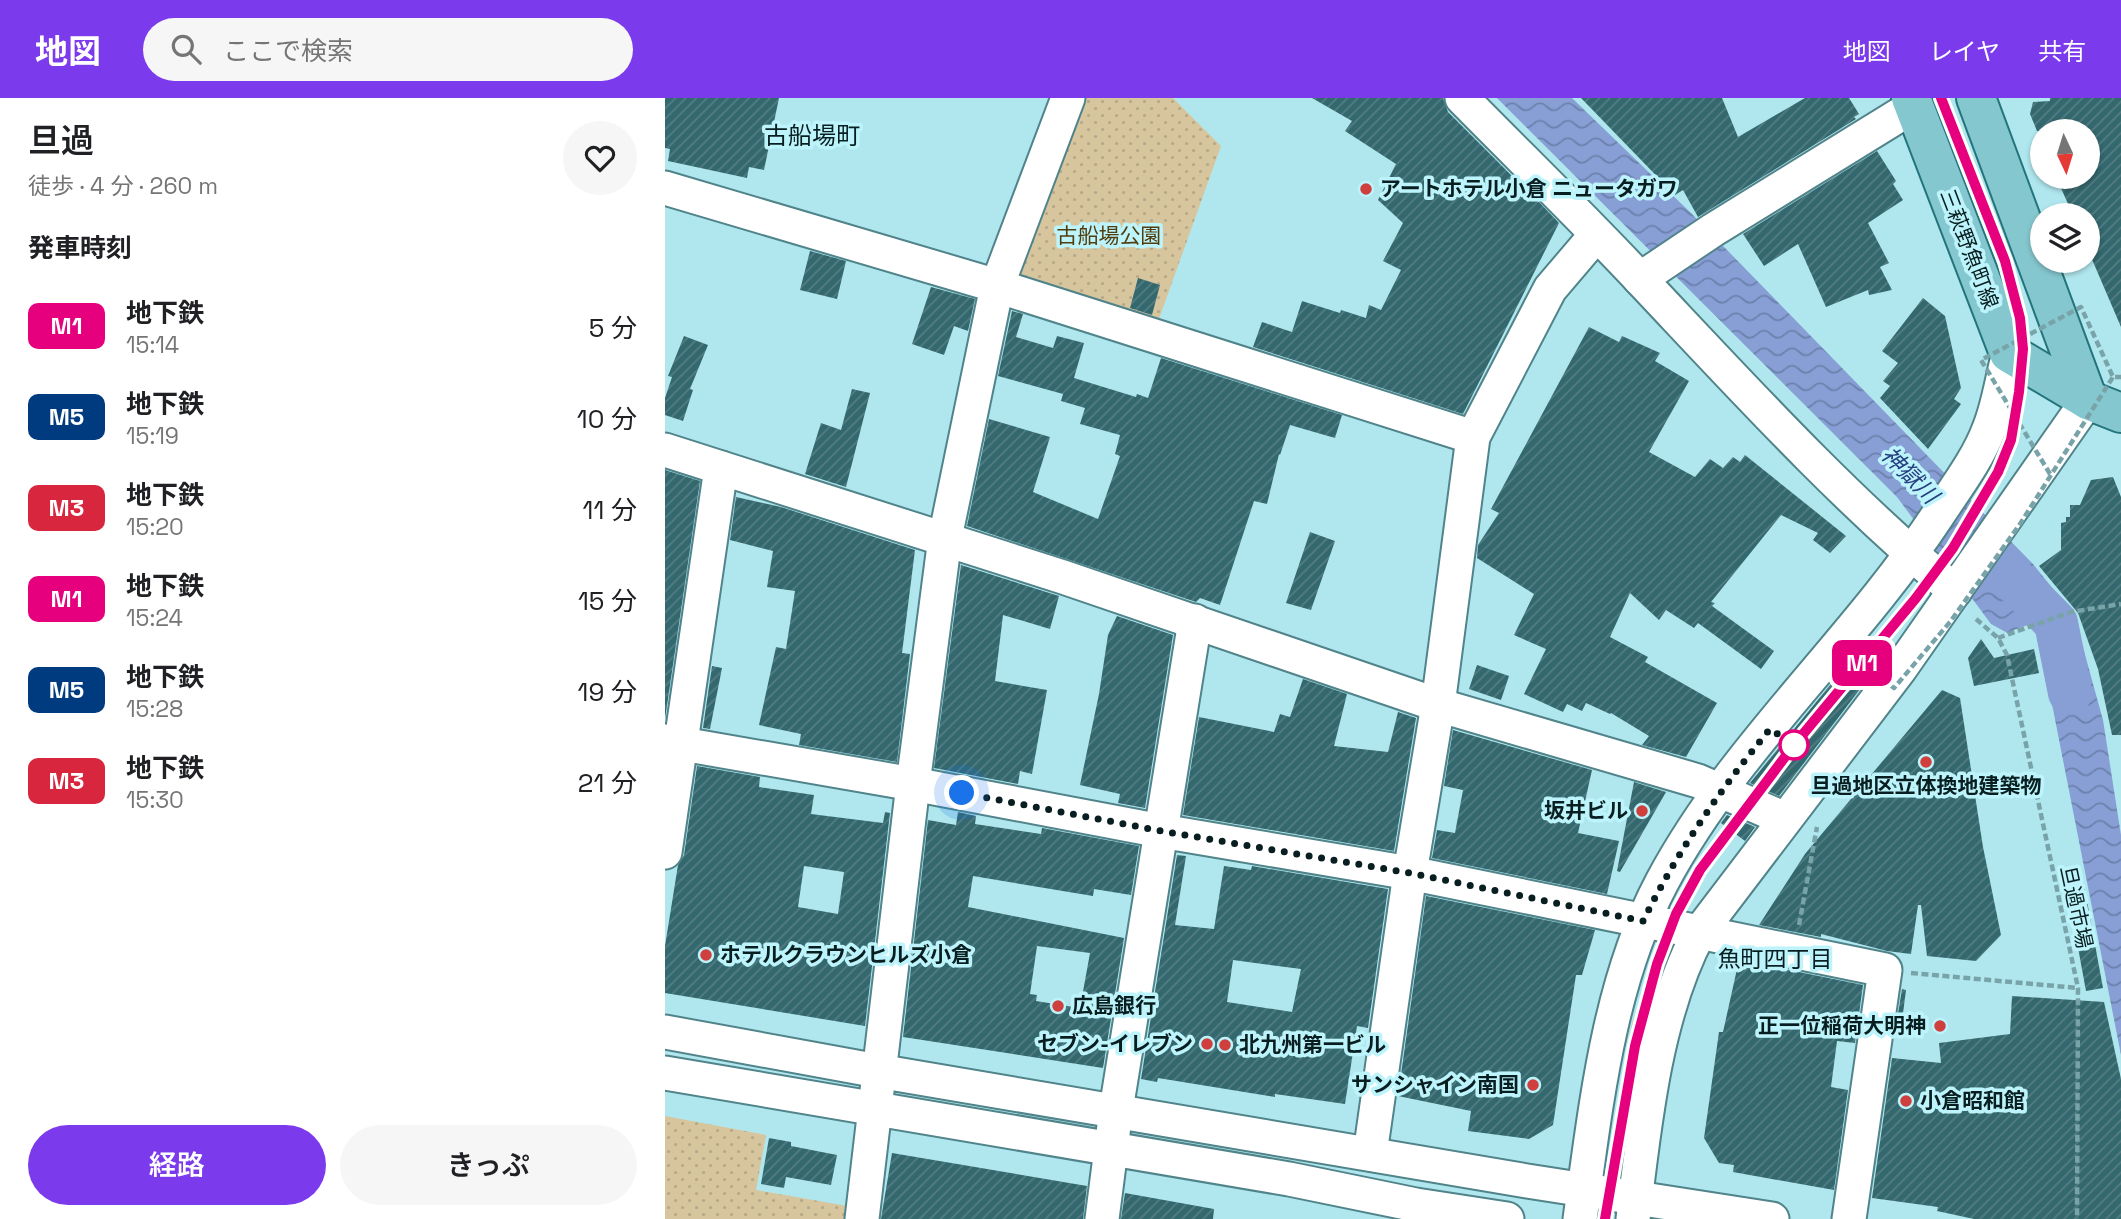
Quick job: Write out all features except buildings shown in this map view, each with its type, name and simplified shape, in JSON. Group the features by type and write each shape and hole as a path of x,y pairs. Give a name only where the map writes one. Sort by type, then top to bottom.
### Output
{"main road":[{"path":"1976,98 2107,397"},
{"name":"三萩野魚町線","path":"1913,102 2009,353"},
{"path":"2009,353 2107,397"}],"street":[{"path":"862,1219 945,538 997,286 1068,98"},
{"path":"1462,98 1640,279 1727,374 1912,555 1955,590"},
{"path":"1640,279 1913,102"},
{"path":"665,188 997,286 1473,438"},
{"path":"1370,1154 1410,873 1438,705 1473,438 1550,289 1596,235"},
{"path":"1582,1204 1610,1038 1628,965 1643,921 1663,880 1721,790 1912,555 1961,480 1989,430 2009,353"},
{"path":"1634,1208 1653,1076 1664,1026 1678,980 1699,933 1899,669 1955,590 2107,397"},
{"path":"665,450 945,538 1438,705 1721,790 1785,819"},
{"path":"665,852 673,742 721,468"},
{"path":"1103,1219 1116,1110 1195,621"},
{"path":"673,742 1161,831 1410,873 1885,970 1849,1219"},
{"path":"665,1032 746,1049 1370,1154 1582,1204 1772,1219"},
{"path":"665,1073 1289,1179 1362,1206 1507,1219"}],"path":[{"path":"2050,474 1980,360 2081,307 2107,397"},
{"path":"1882,678 1894,688 1950,622 2020,524 2050,474 2121,377"},
{"path":"1998,638 2071,612 2121,604"},
{"name":"旦過市場","path":"1976,619 1998,638 2007,655 2078,988 2077,1219"},
{"path":"1794,952 1818,825"},
{"path":"1885,970 2078,988"}],"green space":[{"name":"古船場公園","path":"1083,98 1173,98 1221,146 1155,330 1012,278"},
{"path":"1658,948 1664,949 1665,955 1643,1032 1625,1147 1610,1145 1632,1024"},
{"path":"665,1116 766,1135 756,1190 853,1207 852,1219 665,1219"}],"water":[{"path":"1497,98 1572,98 1691,213 2033,564 2070,610 2014,630 2011,635 1991,624 1897,497"},
{"path":"2076,622 2103,720 2121,835 2121,1055 2040,643"}],"waterway":[{"name":"神獄川","path":"2008,574 2056,623 2070,693"}],"railway":[{"path":"1605,1219 1635,1046 1657,964 1676,914 1700,870 1795,745 1953,549 1998,472 2010,440 2019,392 2023,349 2020,319 2005,261 1941,98"}],"metro line":[{"name":"M1","path":"1605,1219 1635,1046 1657,964 1676,914 1700,870 1794,745 1916,598 1953,548 1977,512 2011,440 2023,349 2020,318 2005,261 1941,98"}],"place":[{"name":"アートホテル小倉 ニュータガワ","path":"1366,189"},
{"name":"旦過地区立体換地建築物","path":"1926,762"},
{"name":"坂井ビル","path":"1642,811"},
{"name":"ホテルクラウンヒルズ小倉","path":"706,955"},
{"name":"広島銀行","path":"1058,1006"},
{"name":"正一位稲荷大明神","path":"1940,1026"},
{"name":"セブン-イレブン","path":"1207,1044"},
{"name":"北九州第一ビル","path":"1225,1045"},
{"name":"サンシャイン南国","path":"1533,1085"},
{"name":"小倉昭和館","path":"1906,1101"}],"district":[{"name":"古船場町","path":"812,136"},
{"name":"魚町四丁目","path":"1775,959"}],"route":[{"path":"962,793 1161,831 1410,873 1643,921 1663,880 1721,790 1770,729 1794,745"}]}
